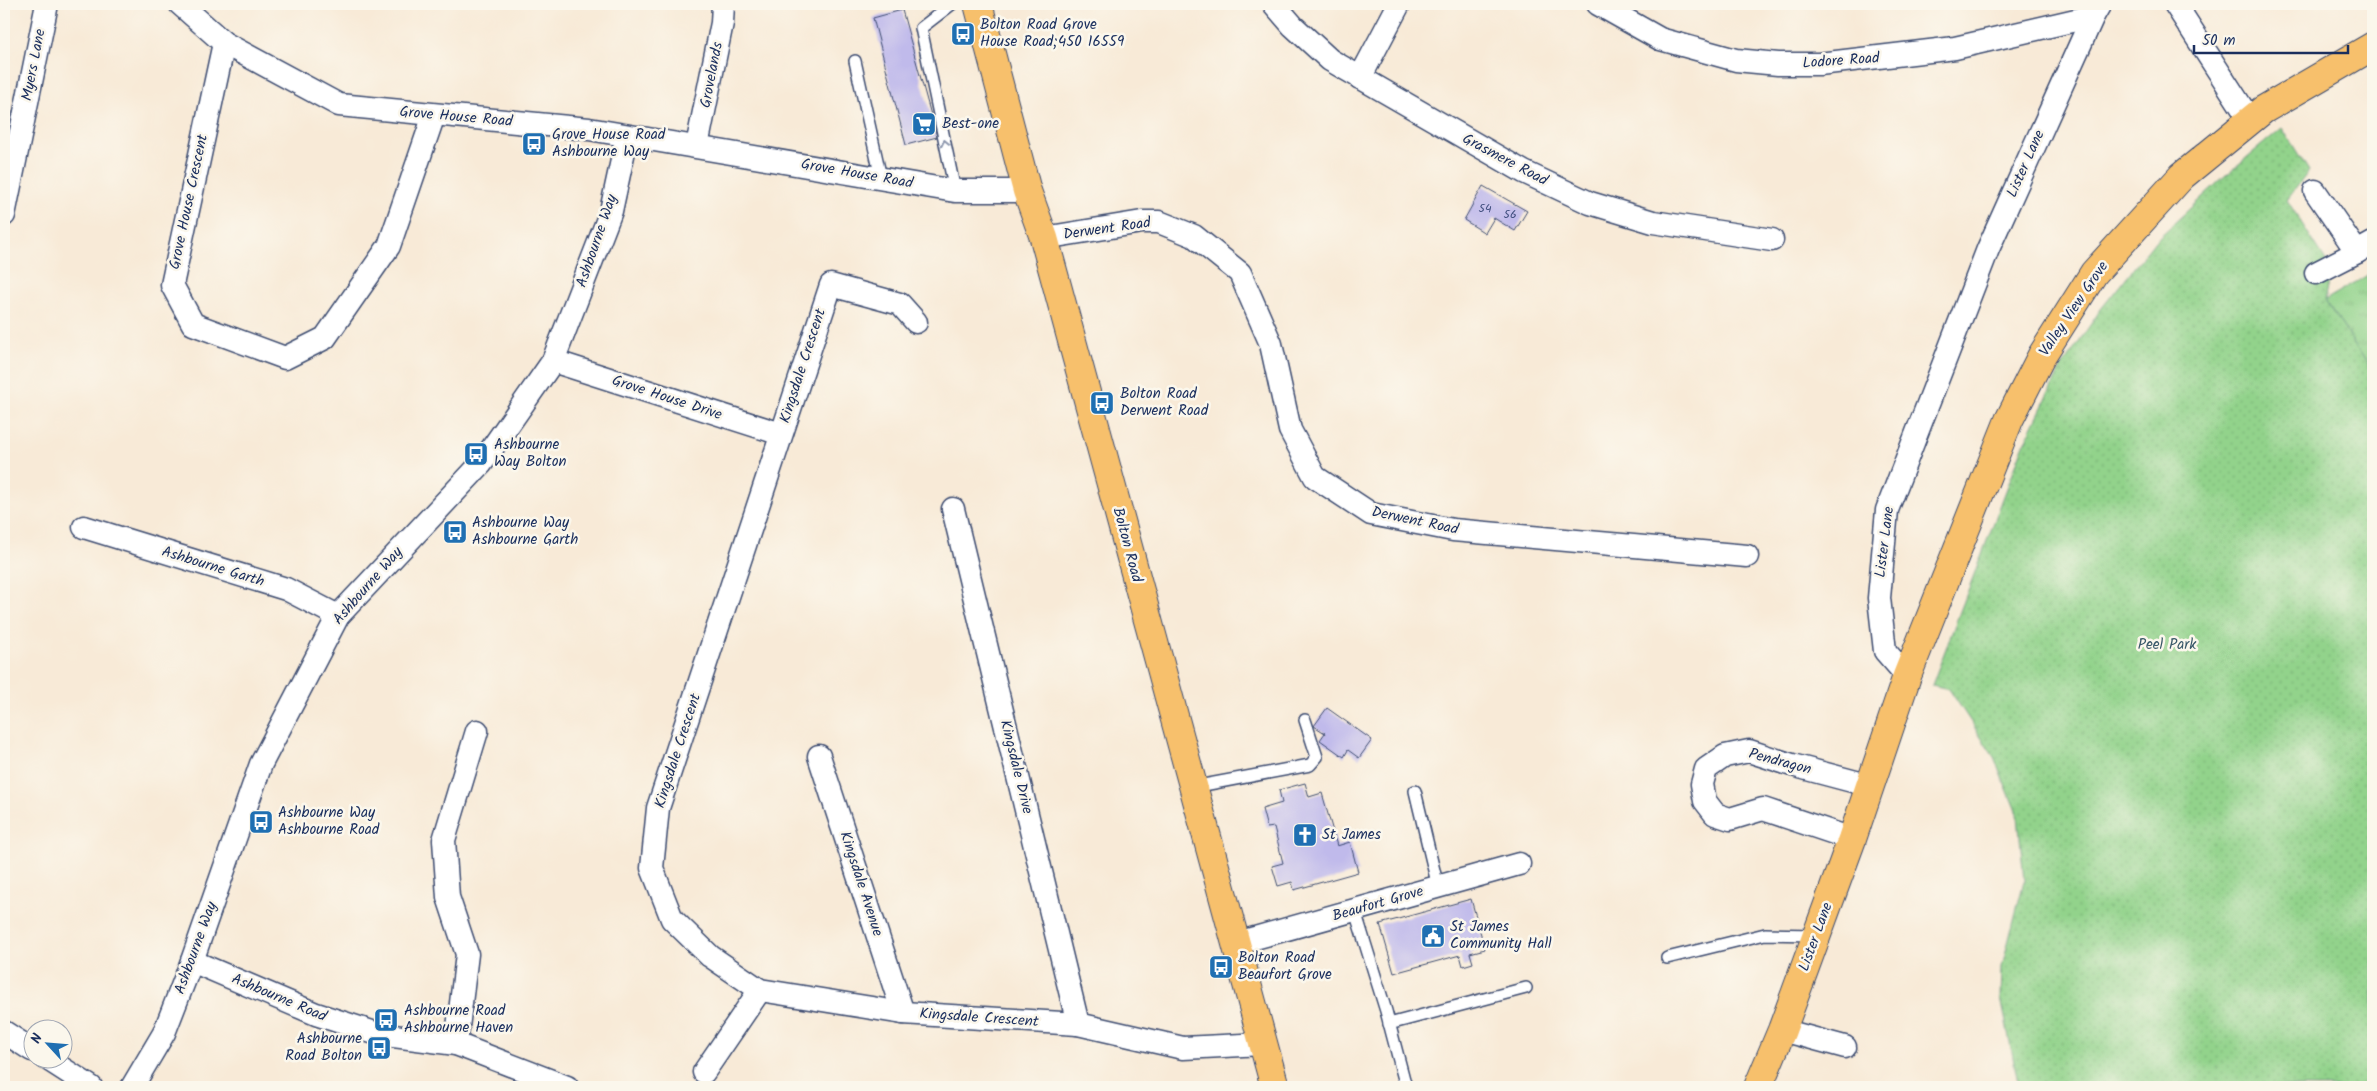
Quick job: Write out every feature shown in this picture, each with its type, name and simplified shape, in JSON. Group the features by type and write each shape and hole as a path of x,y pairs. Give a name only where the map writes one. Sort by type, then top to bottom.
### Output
{"main road":[{"name":"Bolton Road","path":"978,4 1027,191 1044,238 1275,1087"},
{"name":"Valley View Grove","path":"1907,676 2009,420 2042,355 2094,273 2182,176 2250,120 2263,110 2373,46"},
{"name":"Lister Lane","path":"1758,1087 1782,1030 1852,839 1907,676"}],"street":[{"name":"Myers Lane","path":"4,215 47,4"},
{"name":"Grove House Road","path":"180,4 224,43 339,105 434,116 589,129 627,137 697,146 956,191 1027,191"},
{"name":"Grovelands","path":"697,146 722,24 723,4"},
{"name":"Grasmere Road","path":"1274,4 1293,26 1330,60 1524,172 1590,203 1654,222 1772,240"},
{"path":"1360,78 1399,4"},
{"name":"Lodore Road","path":"1598,4 1660,39 1736,60 1778,64 1839,63 1955,48 2097,10"},
{"path":"2175,4 2250,120"},
{"name":"Lister Lane","path":"1907,676 1885,651 1879,598 1886,510 1988,249 2097,10"},
{"name":"Grove House Crescent","path":"224,43 172,285 193,324 285,358 325,338 389,246 434,116"},
{"name":"Ashbourne Way","path":"132,1087 164,1033 192,961 261,764 338,616 481,464 552,361 610,211 627,137"},
{"path":"2314,191 2365,248 2316,273"},
{"name":"Derwent Road","path":"1044,238 1142,222 1159,222 1194,236 1240,273 1271,344 1290,430 1315,476 1371,514 1453,530 1747,556"},
{"name":"Kingsdale Crescent","path":"916,322 900,304 830,285 658,808 652,868 672,919 710,956 760,990 903,1013 1078,1024 1183,1048 1263,1044"},
{"name":"Grove House Drive","path":"552,361 781,434"},
{"name":"Kingsdale Drive","path":"953,509 1078,1024"},
{"name":"Ashbourne Garth","path":"84,528 286,589 338,616"},
{"path":"456,1044 467,954 448,897 444,840 477,731"},
{"name":"Pendragon","path":"1852,839 1764,809 1730,819 1715,814 1705,801 1702,784 1706,769 1725,756 1749,751 1792,765 1871,786"},
{"name":"Kingsdale Avenue","path":"819,756 903,1013"},
{"name":"Beaufort Grove","path":"1237,943 1519,864"},
{"name":"Ashbourne Road","path":"192,961 316,1014 378,1034 456,1044 567,1087"},
{"path":"704,1072 760,990"},
{"path":"1782,1030 1846,1047"},
{"path":"4,1032 22,1044"},
{"path":"62,1068 91,1087"}],"lane":[{"path":"952,4 921,28 956,191"},
{"path":"855,61 881,178"},
{"path":"1193,787 1310,765 1317,757 1305,720"},
{"path":"1415,791 1438,887"},
{"path":"1355,911 1406,1087"},
{"path":"1667,958 1765,934 1817,935"},
{"path":"1389,1024 1526,988"}],"green space":[{"name":"Peel Park","path":"2282,128 2309,171 2287,200 2332,271 2325,300 2373,372 2373,1087 2019,1087 2001,998 2002,966 2024,881 2018,816 1994,757 1949,689 1932,685 2023,446 2061,368 2101,309 2156,240 2227,174"},
{"path":"2373,272 2373,372 2325,300"}],"building":[{"path":"902,10 937,137 906,145 873,18"},
{"path":"1483,186 1527,211 1515,231 1494,218 1485,233 1464,220"},
{"path":"1327,708 1372,740 1359,758 1348,750 1344,757 1320,740 1325,733 1314,726"},
{"name":"St James","path":"1305,783 1309,797 1322,793 1337,846 1350,842 1358,872 1294,890 1292,882 1278,886 1272,866 1283,863 1274,827 1267,828 1262,809 1282,803 1279,790"},
{"name":"St James Community Hall","path":"1471,899 1485,949 1470,953 1473,963 1463,966 1460,955 1394,973 1380,924"}],"place":[{"name":"Bolton Road Grove House Road;450 16559","path":"963,34"},
{"name":"Best-one","path":"924,124"},
{"name":"Grove House Road Ashbourne Way","path":"534,144"},
{"name":"Bolton Road Derwent Road","path":"1102,403"},
{"name":"Ashbourne Way Bolton","path":"476,454"},
{"name":"Ashbourne Way Ashbourne Garth","path":"455,532"},
{"name":"Ashbourne Way Ashbourne Road","path":"261,822"},
{"name":"St James","path":"1305,835"},
{"name":"St James Community Hall","path":"1433,936"},
{"name":"Bolton Road Beaufort Grove","path":"1221,967"},
{"name":"Ashbourne Road Ashbourne Haven","path":"386,1020"},
{"name":"Ashbourne Road Bolton","path":"379,1048"}]}
